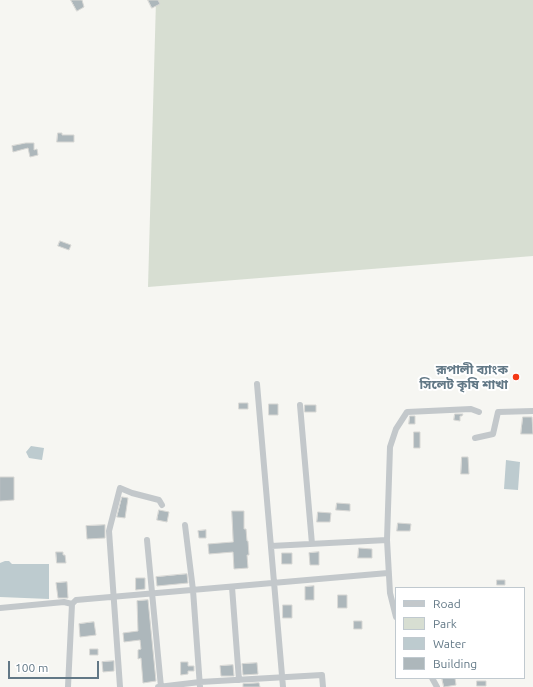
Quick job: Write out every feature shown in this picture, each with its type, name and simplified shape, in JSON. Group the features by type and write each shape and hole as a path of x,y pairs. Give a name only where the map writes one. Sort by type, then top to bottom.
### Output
{"street":[{"path":"257,384 283,687"},
{"path":"300,405 312,544"},
{"path":"395,613 390,593 387,540 390,447 396,429 404,415 411,411 471,409 479,412"},
{"path":"475,438 493,434 498,412 533,411"},
{"path":"120,687 109,531 113,511 120,488 159,500 162,505"},
{"path":"185,525 193,590 200,684"},
{"path":"147,540 160,687 240,680 322,676 323,687"},
{"path":"271,546 387,540"},
{"path":"68,687 72,604 76,600 388,573"},
{"path":"232,587 240,680"},
{"path":"0,608 64,602 72,604"}],"green space":[{"path":"156,0 533,0 533,256 148,287"}],"water":[{"path":"31,446 44,448 42,460 29,458 26,452"},
{"path":"506,460 520,462 518,490 504,489"},
{"path":"9,561 12,564 49,564 49,599 0,597 0,563"}],"building":[{"path":"71,0 82,0 84,7 77,11"},
{"path":"148,0 158,0 160,4 152,8"},
{"path":"58,133 62,133 62,135 74,135 74,142 57,142"},
{"path":"34,143 34,150 37,149 38,155 30,157 28,148 13,152 12,146"},
{"path":"60,241 71,245 69,250 58,246"},
{"path":"239,403 248,403 248,409 239,409"},
{"path":"269,404 278,404 278,415 269,415"},
{"path":"305,405 316,405 316,412 305,412"},
{"path":"455,414 463,414 460,416 460,421 454,420"},
{"path":"410,416 415,416 415,424 409,424"},
{"path":"523,417 532,417 533,434 521,434"},
{"path":"414,432 420,432 420,448 414,448"},
{"path":"462,457 468,457 469,474 461,474"},
{"path":"0,477 14,477 14,500 0,501"},
{"path":"122,497 128,498 125,518 117,517"},
{"path":"337,503 350,504 350,511 336,510"},
{"path":"159,510 169,512 167,522 157,520"},
{"path":"232,511 244,511 244,529 246,529 249,555 247,555 248,568 234,569 233,552 209,554 208,544 233,542"},
{"path":"318,512 331,513 330,522 317,522"},
{"path":"398,523 411,524 410,531 397,531"},
{"path":"105,525 105,538 87,539 86,526"},
{"path":"206,530 206,538 199,538 198,531"},
{"path":"359,548 372,549 372,558 358,558"},
{"path":"56,552 63,552 66,563 57,563"},
{"path":"319,552 319,565 310,565 309,553"},
{"path":"282,553 292,553 292,564 282,564"},
{"path":"187,574 188,583 157,586 156,577"},
{"path":"136,578 145,578 145,589 136,590"},
{"path":"497,580 505,580 505,585 497,585"},
{"path":"67,582 68,598 58,598 56,583"},
{"path":"314,586 314,600 305,600 305,587"},
{"path":"338,595 347,595 347,608 338,608"},
{"path":"148,600 156,681 143,683 141,658 138,659 138,650 141,649 140,640 124,642 123,633 138,631 137,601"},
{"path":"283,605 292,605 292,618 283,618"},
{"path":"354,621 362,621 362,629 354,629"},
{"path":"94,622 96,635 80,637 79,624"},
{"path":"90,649 98,649 98,655 90,655"},
{"path":"114,661 114,671 103,672 102,662"},
{"path":"181,662 188,662 188,666 194,666 194,671 188,671 188,674 181,675"},
{"path":"257,663 258,674 243,675 242,664"},
{"path":"233,665 234,676 221,676 220,666"},
{"path":"442,679 455,679 456,685 444,687"},
{"path":"477,681 486,681 486,686 477,686"},
{"path":"259,683 260,687 243,687 243,684"}],"place":[{"name":"রূপালী ব্যাংক সিলেট কৃষি শাখা","path":"516,377"}]}
